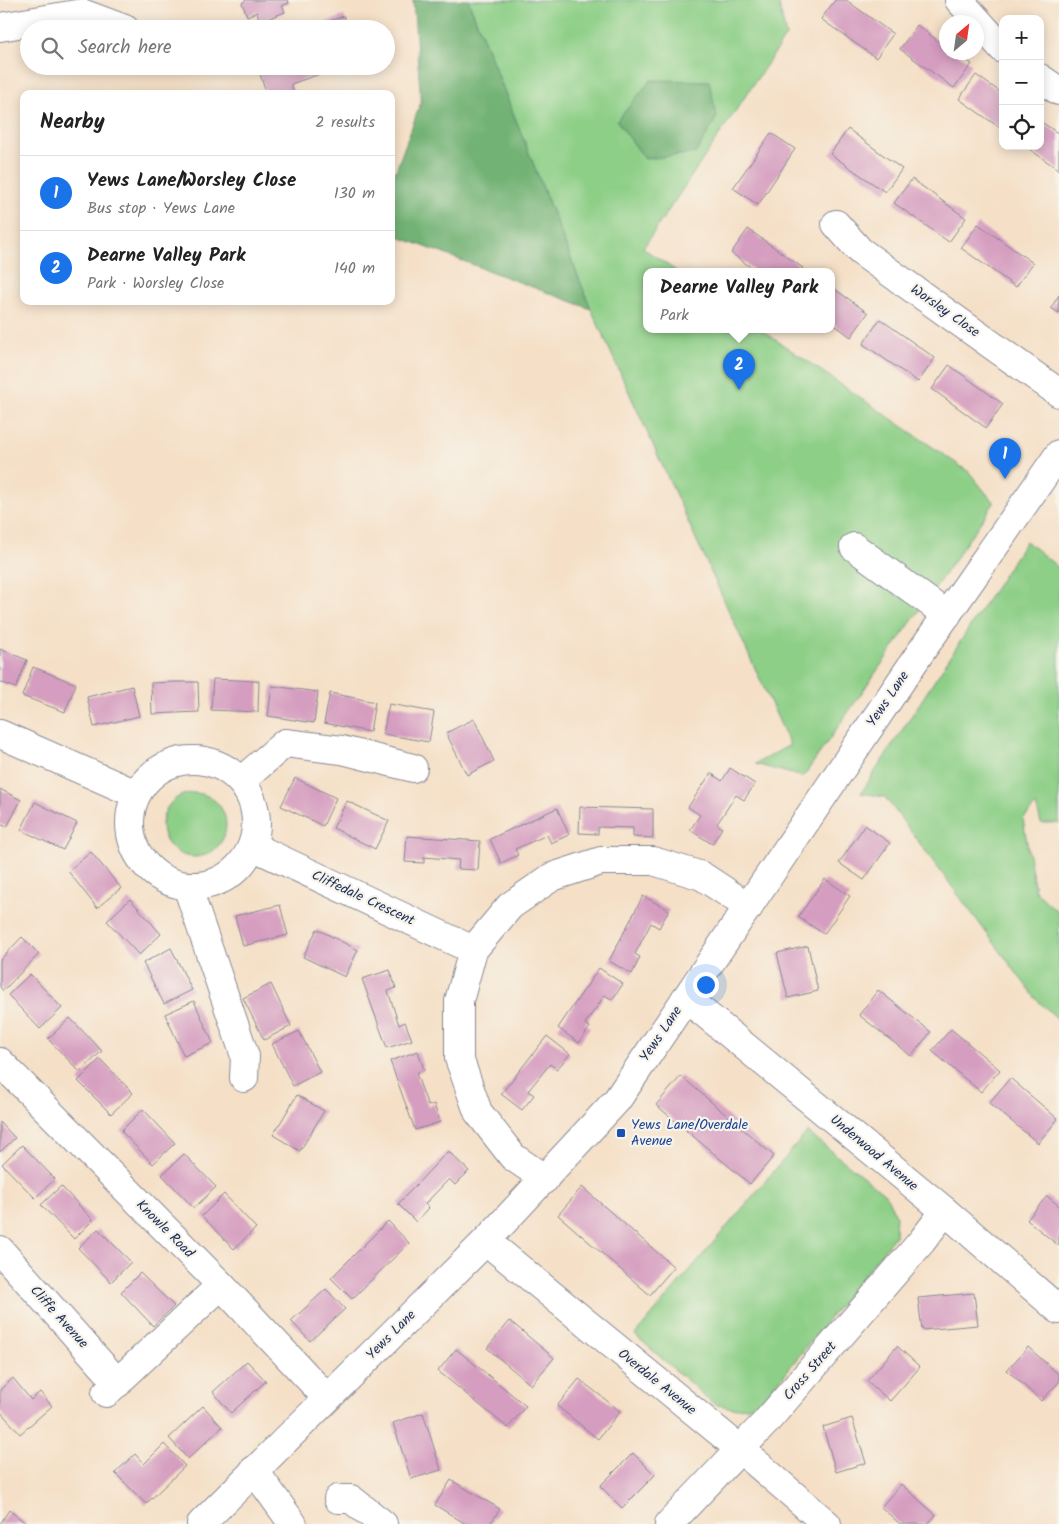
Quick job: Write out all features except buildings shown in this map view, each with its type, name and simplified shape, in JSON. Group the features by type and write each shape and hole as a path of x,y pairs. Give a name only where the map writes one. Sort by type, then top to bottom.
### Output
{"street":[{"path":"958,0 999,45"},
{"path":"41,20 82,13 101,20"},
{"path":"0,27 20,24"},
{"path":"1044,81 1059,91"},
{"name":"Worsley Close","path":"836,224 860,251 1059,393"},
{"name":"Yews Lane","path":"201,1524 486,1241 616,1100 1059,454"},
{"path":"854,547 947,615"},
{"path":"0,734 136,794"},
{"path":"241,781 285,743 342,750 413,768"},
{"path":"188,760 210,762 229,771 241,781 254,805 256,826 252,846 242,864 226,877 207,885 187,886 167,881 150,869 138,853 131,834 130,820 136,794 149,777 167,765 188,760"},
{"name":"Cliffedale Crescent","path":"252,846 473,950"},
{"path":"545,1179 513,1158 478,1112 459,1058 459,1001 473,950 510,906 552,877 601,861 653,861 702,876 749,906"},
{"path":"187,886 245,1056 244,1078"},
{"name":"Underwood Avenue","path":"685,999 945,1211 1059,1310"},
{"name":"Knowle Road","path":"0,1062 221,1285 327,1398"},
{"name":"Cross Street","path":"669,1524 766,1423 916,1248 945,1211"},
{"name":"Overdale Avenue","path":"486,1241 740,1449 827,1524"},
{"name":"Cliffe Avenue","path":"0,1250 112,1388 221,1285"},
{"path":"254,1470 293,1524"},
{"path":"338,1499 351,1499 383,1524"}],"green space":[{"path":"413,0 468,0 591,309 395,236 395,173 421,102"},
{"path":"468,0 778,0 786,36 643,248 672,268 643,268 643,333 766,333 969,472 994,503 803,777 755,764 790,745 591,309"},
{"path":"651,80 709,81 717,117 696,153 645,159 617,121"},
{"path":"1026,541 1059,568 1059,823 1041,823 1036,805 1023,819 1035,891 1059,913 1059,1020 1036,999 885,797 861,793"},
{"path":"194,793 206,796 217,802 223,813 226,825 223,837 217,848 206,854 194,857 182,854 171,848 165,837 162,825 165,813 171,802 182,796"},
{"path":"807,1132 885,1194 896,1215 895,1236 759,1406 733,1408 714,1404 635,1335"}],"place":[{"name":"Dearne Valley Park","path":"739,390"},
{"name":"Yews Lane/Worsley Close","path":"1005,479"},
{"name":"Yews Lane/Overdale Avenue","path":"621,1133"}]}
